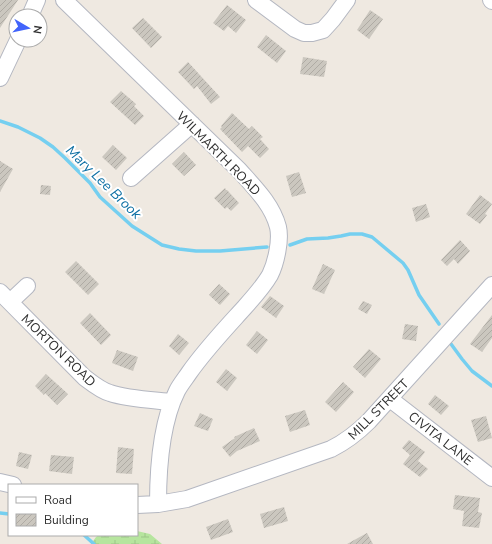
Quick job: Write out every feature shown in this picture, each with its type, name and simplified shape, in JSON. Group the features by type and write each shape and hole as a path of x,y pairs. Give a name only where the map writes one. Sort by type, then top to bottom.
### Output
{"street":[{"name":"WILMARTH ROAD","path":"64,0 239,170 263,197 273,214 278,228 276,257 270,274 259,290 195,364 172,402 166,422 160,458 158,504"},
{"path":"256,0 295,29 304,33 312,33 323,30 347,0"},
{"path":"0,78 14,48"},
{"path":"131,178 192,124"},
{"name":"MILL STREET","path":"138,505 158,504 187,499 331,450 344,442 369,422 492,285"},
{"path":"5,297 27,286"},
{"name":"MORTON ROAD","path":"5,297 84,377 97,387 110,394 172,402"},
{"name":"CIVITA LANE","path":"390,398 492,478"}],"green space":[{"path":"138,531 150,534 162,544 91,544 96,537 138,536"}],"building":[{"path":"0,0 18,0 13,8 8,8 8,16 0,28"},
{"path":"227,5 246,20 236,33 228,26 224,31 213,23"},
{"path":"370,10 383,19 369,39 357,30"},
{"path":"143,18 162,37 151,48 132,28"},
{"path":"266,35 286,51 277,63 257,47"},
{"path":"303,57 327,61 324,77 300,74"},
{"path":"188,62 220,97 211,104 197,86 194,89 178,72"},
{"path":"121,91 136,104 134,106 144,116 135,125 110,102"},
{"path":"232,113 249,129 252,126 263,137 260,139 269,149 260,158 248,146 242,152 220,129"},
{"path":"113,145 127,158 116,170 102,157"},
{"path":"184,152 196,165 184,176 172,164"},
{"path":"0,161 13,169 0,192"},
{"path":"299,172 306,193 292,197 286,176"},
{"path":"41,185 51,186 50,195 40,194"},
{"path":"225,188 239,203 231,211 227,207 225,209 214,198"},
{"path":"480,195 492,204 485,214 487,215 480,224 466,214"},
{"path":"426,204 430,217 416,222 412,208"},
{"path":"460,240 470,251 458,264 454,259 447,266 441,260"},
{"path":"76,261 99,284 88,295 65,272"},
{"path":"323,264 335,270 324,294 312,289"},
{"path":"219,284 230,294 220,305 209,295"},
{"path":"270,296 284,306 276,318 261,307"},
{"path":"363,301 372,305 367,314 358,309"},
{"path":"90,313 111,335 101,345 80,323"},
{"path":"492,315 492,338 482,352 470,344"},
{"path":"405,324 418,326 416,341 402,339"},
{"path":"257,331 268,340 257,354 246,345"},
{"path":"178,334 189,343 179,355 169,346"},
{"path":"369,349 381,359 365,378 353,367"},
{"path":"117,350 138,357 133,371 112,363"},
{"path":"226,369 237,378 227,391 216,382"},
{"path":"46,374 68,394 57,405 45,393 44,395 35,386"},
{"path":"343,382 354,392 336,412 325,402"},
{"path":"435,395 449,406 441,415 428,404"},
{"path":"305,410 310,425 290,432 285,416"},
{"path":"200,413 213,419 208,431 194,426"},
{"path":"486,416 492,438 478,442 471,420"},
{"path":"254,428 260,441 237,451 230,457 222,447 235,438 234,437"},
{"path":"409,440 425,452 418,461 428,469 420,477 403,464 410,455 402,448"},
{"path":"118,447 134,449 132,474 116,473"},
{"path":"19,452 32,455 28,469 16,466"},
{"path":"51,455 74,457 72,474 49,471"},
{"path":"455,495 480,498 478,512 482,513 479,528 462,526 464,511 453,509"},
{"path":"284,507 288,521 264,528 260,514"},
{"path":"228,519 233,532 211,540 206,527"},
{"path":"367,533 373,544 347,544"}],"waterway":[{"name":"Mary Lee Brook","path":"0,121 18,127 40,138 53,147 90,183 100,197 132,226 162,245 196,251 220,251 267,247"},
{"name":"Mary Lee Brook","path":"290,245 307,239 328,238 350,234 362,234 372,237 403,263 408,270 419,295 439,324"},
{"name":"Mary Lee Brook","path":"451,344 472,371 492,386"},
{"path":"0,513 8,514"},
{"path":"85,536 94,544"}]}
